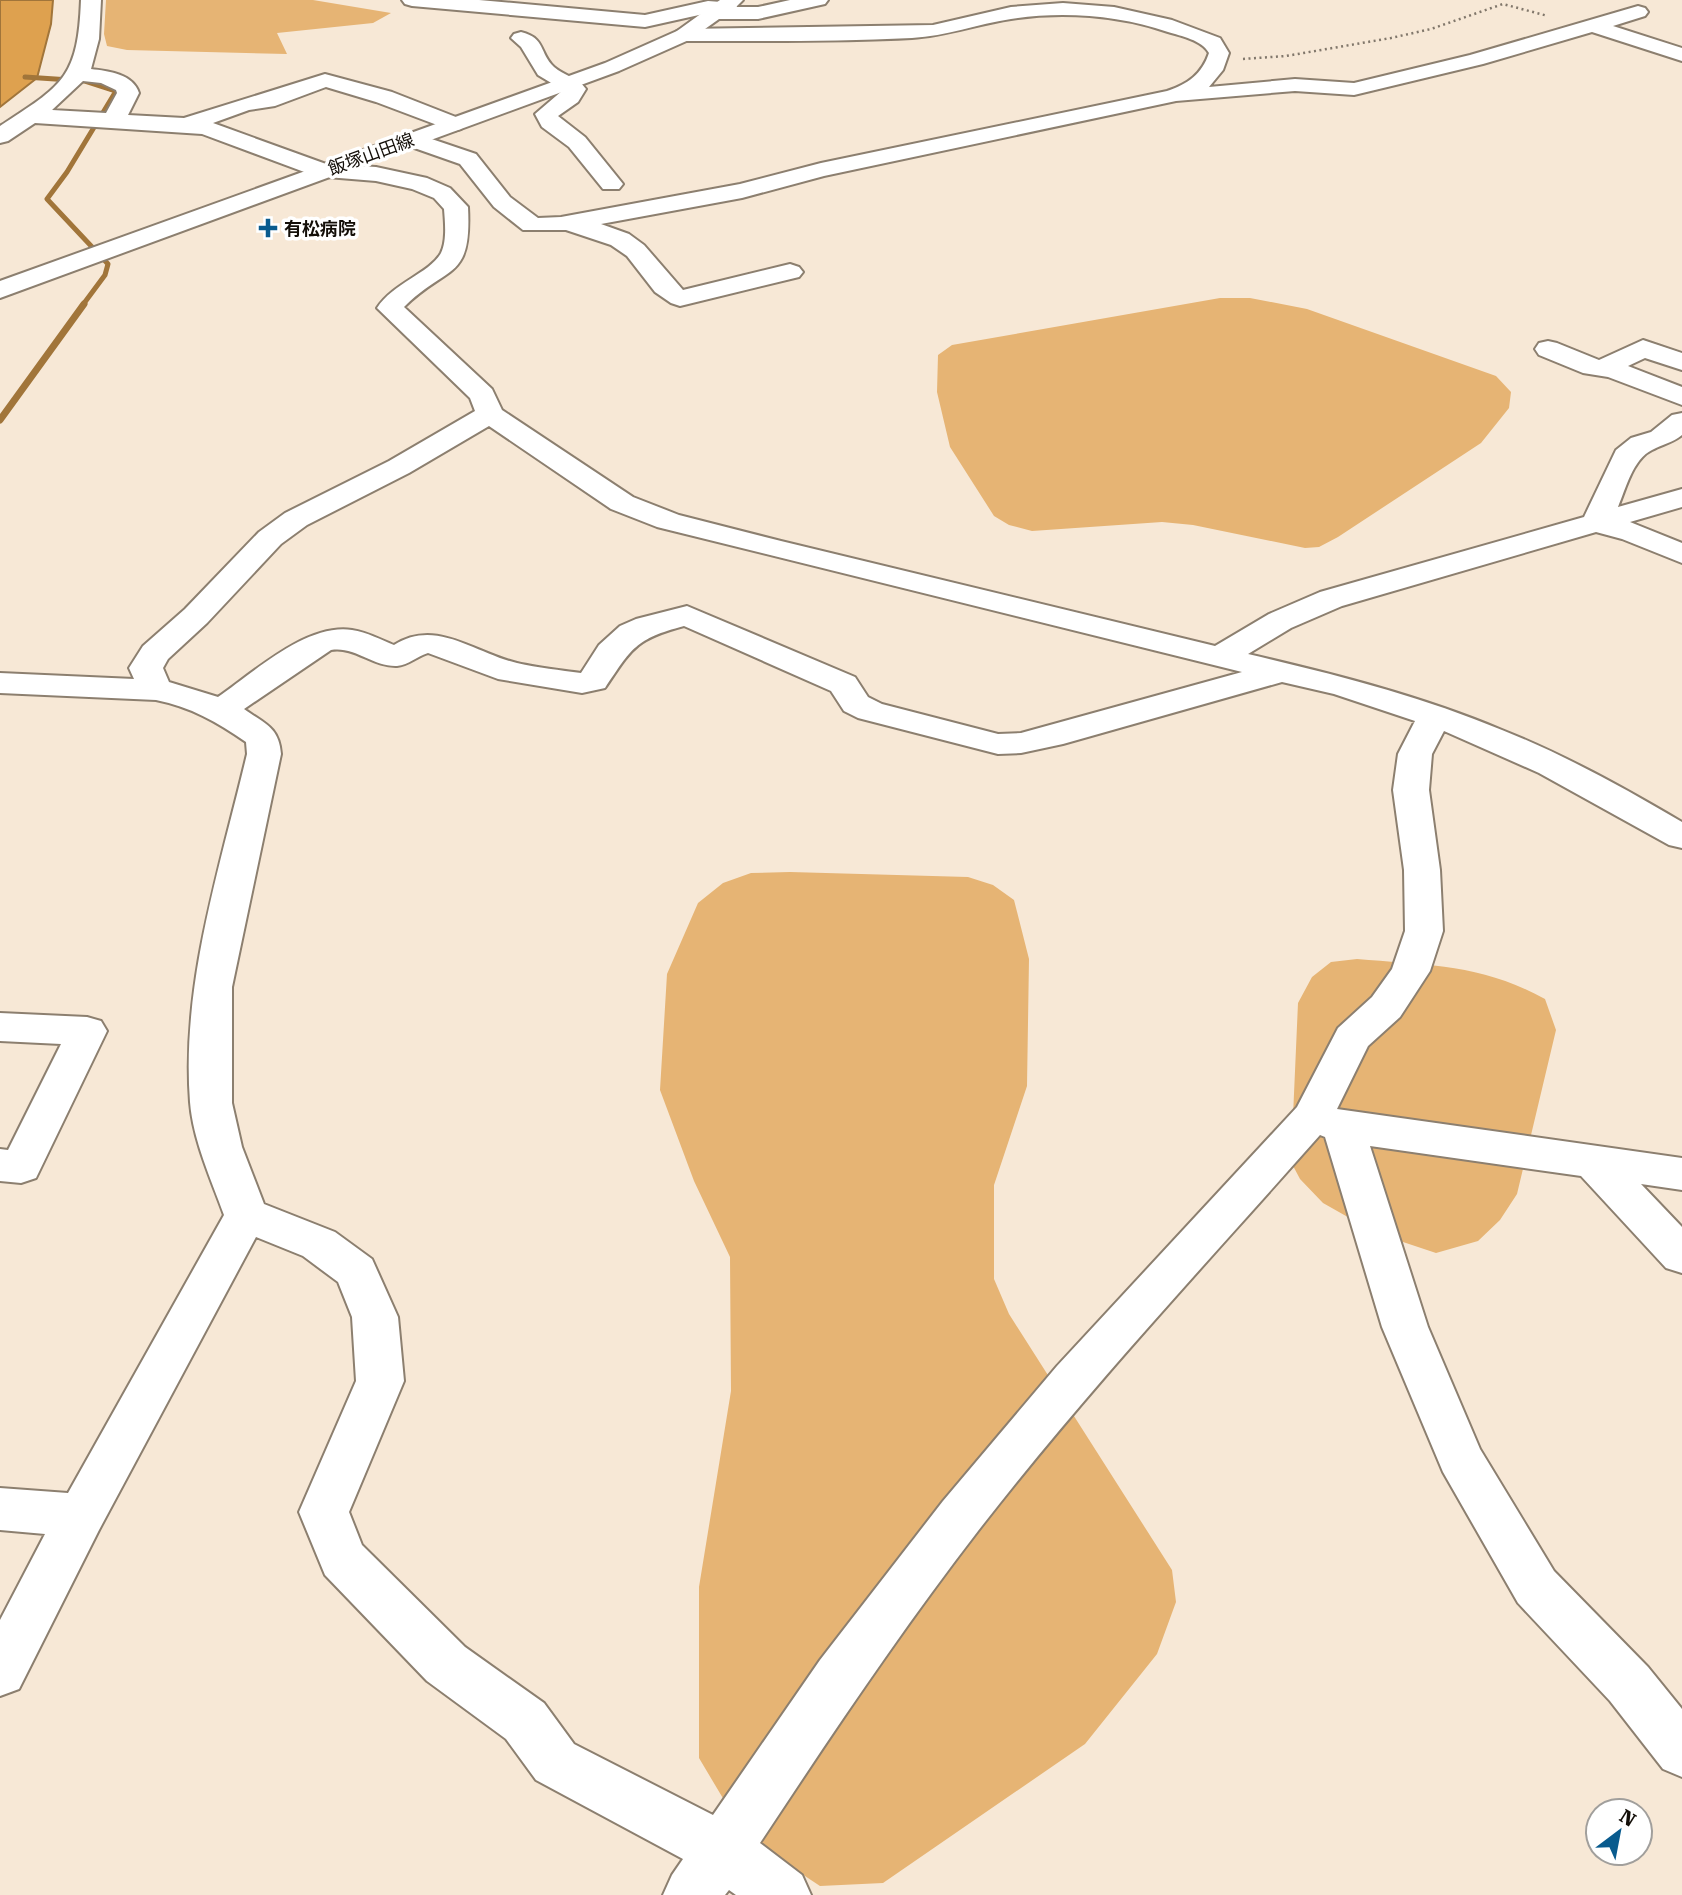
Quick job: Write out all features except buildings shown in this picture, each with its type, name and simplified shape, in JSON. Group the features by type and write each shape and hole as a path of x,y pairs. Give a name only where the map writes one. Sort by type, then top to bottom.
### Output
{"street":[{"path":"0,136 32,116 77,74 86,51 91,0"},
{"path":"412,0 645,21 708,6 758,13 818,0"},
{"name":"飯塚山田線","path":"0,290 612,67 684,35 725,7"},
{"path":"411,139 468,159 502,202 532,225 561,223 742,191 821,170 1172,96 1193,89 1207,80 1218,57 1213,42 1189,31 1100,10 1010,13 936,31 684,35"},
{"path":"1172,96 1295,85 1354,89 1475,60 1638,12"},
{"path":"1589,27 1682,55"},
{"path":"521,38 530,43 538,61 549,74 569,82 575,89 570,97 545,114 550,122 577,142 611,184"},
{"path":"77,74 105,76 126,86 128,93 104,120"},
{"path":"186,125 244,104 267,101 325,80 384,97 453,124"},
{"path":"32,116 206,128 323,171 376,174 419,183 442,193 456,207 456,247 451,261 399,297 390,308 482,396 490,414 622,503 668,520 1345,687 1435,716 1506,744 1578,779 1682,837"},
{"path":"561,223 616,236 644,258 671,295 680,298 790,272"},
{"path":"1603,368 1643,348 1682,362"},
{"path":"1548,349 1572,360 1603,368 1682,397"},
{"path":"156,690 146,668 155,653 196,615 270,538 296,519 399,467 490,414"},
{"path":"1595,523 1626,456 1641,444 1661,438 1682,421"},
{"path":"1220,657 1280,621 1331,599 1682,498"},
{"path":"1595,523 1633,532 1682,554"},
{"path":"221,710 321,642 329,640 351,639 391,656 399,656 419,643 433,644 451,648 510,672 582,683 593,681 611,652 632,633 647,626 687,616 843,684 856,704 870,711 998,744 1051,737 1281,672"},
{"path":"0,683 156,690 182,695 221,710 263,737 264,754 212,987 211,1103 221,1147 246,1215 319,1244 356,1271 375,1317 380,1381 324,1512 343,1559 446,1664 525,1721 555,1762 723,1850 782,1895"},
{"path":"692,1895 839,1677 961,1516 1074,1380 1328,1121 1352,1038 1386,1007 1410,971 1424,931 1422,870 1411,790 1415,754 1435,716"},
{"path":"0,1027 87,1031 21,1167 0,1166"},
{"path":"1328,1121 1682,1174"},
{"path":"1328,1121 1405,1327 1460,1458 1536,1587 1629,1684 1682,1752"},
{"path":"1594,1162 1682,1256"},
{"path":"0,1672 81,1515 246,1215"},
{"path":"0,1509 81,1515"}],"path":[{"path":"1218,57 1257,59 1391,38 1431,29 1503,4 1589,27"}],"shaded area":[{"path":"0,0 53,0 51,24 37,78 0,107"},
{"path":"106,0 313,0 391,13 373,23 277,33 287,54 127,50 107,46 104,34"},
{"path":"1220,298 1250,298 1307,309 1496,376 1511,392 1509,408 1481,443 1319,547 1305,548 1193,525 1162,522 1032,531 1009,525 994,516 950,447 937,392 938,355 952,345"},
{"path":"751,873 968,877 993,885 1014,900 1029,959 1027,1086 994,1185 994,1279 1009,1314 1172,1570 1176,1602 1157,1654 1085,1744 883,1883 820,1886 746,1837 699,1758 699,1587 731,1391 730,1257 694,1181 660,1090 667,974 698,903 723,883"},
{"path":"1357,959 1454,968 1499,979 1545,999 1556,1030 1517,1194 1500,1220 1478,1241 1436,1253 1376,1233 1323,1203 1300,1179 1291,1162 1298,1003 1312,977 1331,962"}],"waterway":[{"path":"25,77 85,81 116,91 67,172 47,199 108,264 105,275 82,306"},
{"path":"0,420 84,304"}],"place":[{"name":"有松病院","path":"268,228"}]}
